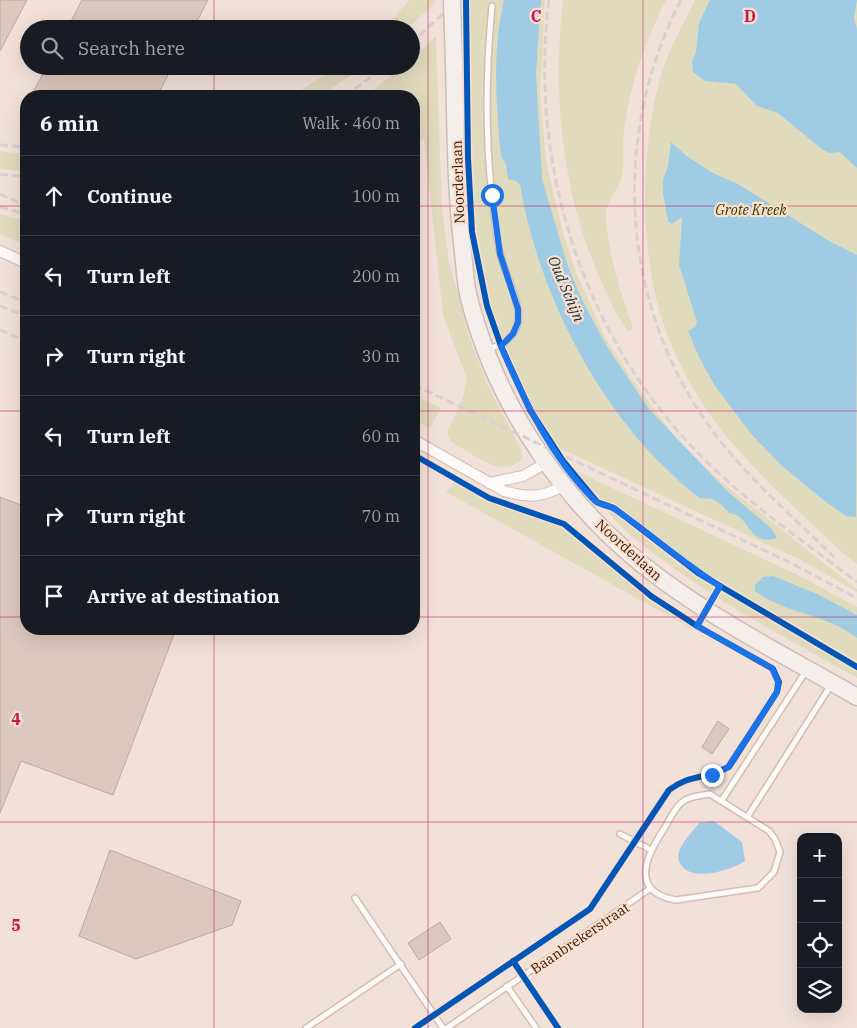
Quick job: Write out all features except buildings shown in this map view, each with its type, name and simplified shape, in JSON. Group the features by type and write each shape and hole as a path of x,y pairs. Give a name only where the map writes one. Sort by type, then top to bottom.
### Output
{"main road":[{"name":"Noorderlaan","path":"452,0 459,220 469,301 486,350 515,413 546,463 564,485 621,546 660,579 715,614 857,697"}],"street":[{"path":"0,251 20,260"},
{"path":"420,443 504,491 531,496 543,496 564,485"},
{"path":"489,483 523,476 546,463"}],"lane":[{"path":"486,350 501,346 518,322 518,309 500,254 492,195 488,67 492,6"},
{"path":"722,800 808,668"},
{"path":"748,816 832,683"},
{"path":"710,794 748,816 769,830 776,839 780,852 774,872 758,888 676,900 663,898 652,888 645,876 648,854 680,804 692,797 710,794"},
{"path":"620,834 651,850"},
{"name":"Baanbrekerstraat","path":"447,1028 652,888"},
{"path":"355,898 443,1028"},
{"path":"306,1028 401,964"},
{"path":"507,986 536,1028"}],"green space":[{"path":"410,0 435,0 435,3 417,20 391,20"},
{"path":"470,0 545,0 540,95 546,161 563,233 576,272 605,337 630,376 677,440 720,481 857,589 857,592 799,559 557,447 512,368 501,340 489,299 475,214 472,172"},
{"path":"563,0 666,0 651,31 634,79 624,130 622,176 606,211 612,260 633,328 629,331 616,313 587,246 569,177 560,107 559,71"},
{"name":"Grote Kreek","path":"695,0 857,0 857,564 825,537 776,490 724,433 695,391 682,368 660,313 652,280 647,245 645,209 649,137 654,103 665,63"},
{"path":"436,36 442,211 449,261 469,336 487,384 521,449 522,458 515,464 507,467 489,464 480,459 456,445 450,440 447,433 463,397 467,379 443,315 424,139 420,139 420,90 373,90 392,75 420,75 420,51"},
{"path":"324,75 352,75 329,90 301,90"},
{"path":"0,151 20,154 20,171 0,169"},
{"path":"0,214 20,219 20,242 0,234"},
{"path":"420,398 441,408 430,428 420,424"},
{"path":"574,470 800,576 857,607 857,661 699,569 621,510 596,497"},
{"path":"455,483 493,503 566,528 640,592 693,626 694,630 446,492"},
{"path":"610,510 682,567 857,671 857,678 754,620 704,589 624,530 608,512"}],"water":[{"name":"Oud Schijn","path":"504,0 541,0 536,73 542,179 568,267 584,304 608,348 649,409 727,491 772,529 777,538 767,540 754,535 742,519 729,513 714,500 700,498 657,460 608,400 587,367 569,332 552,296 539,259 520,185 516,181 508,179 506,165 501,156 496,58"},
{"path":"710,0 857,0 854,18 857,29 857,168 840,152 830,153 823,150 778,113 757,106 736,84 705,81 693,72 692,61 696,52 699,23"},
{"path":"671,142 688,157 713,173 738,184 829,241 857,255 856,517 846,516 781,465 752,435 715,386 699,357 688,331 695,327 697,322 679,265 682,217 672,224 668,221 663,193 663,179 668,166"},
{"path":"773,576 817,594 857,615 857,638 833,624 780,605 755,591 755,585 763,577"},
{"path":"714,821 742,842 745,861 731,868 713,873 703,874 687,871 679,860 680,848 699,823"}],"railway":[{"path":"420,35 457,0"},
{"path":"549,0 545,61 547,123 557,184 573,244 595,301 624,356 658,407 717,472 775,521 857,582"},
{"path":"681,0 658,52 643,106 636,161 635,217 643,272 657,326 679,378 709,426 737,461 768,494 834,557"},
{"path":"353,90 374,75"},
{"path":"0,145 20,147"},
{"path":"0,174 20,176"},
{"path":"0,194 20,203"},
{"path":"0,207 20,212"},
{"path":"0,292 20,300"},
{"path":"0,306 20,314"},
{"path":"0,330 20,338"},
{"path":"420,388 787,561 857,598"}],"cycle path":[{"path":"466,0 468,158 472,232 487,306 501,346 530,410 563,461 597,502 614,508 698,573 857,667"},
{"path":"420,458 489,498 564,524 651,596 697,626"},
{"path":"415,1028 590,909 669,790 684,781 729,767 777,692 779,682 773,669 697,626 720,586"},
{"path":"513,961 558,1028"}],"route":[{"path":"492,195 500,254 518,309 518,322 513,334 501,346 520,392 530,410 549,442 596,502 614,508 698,573 720,586 697,626 772,668 777,676 777,692 728,767 712,775"}]}
